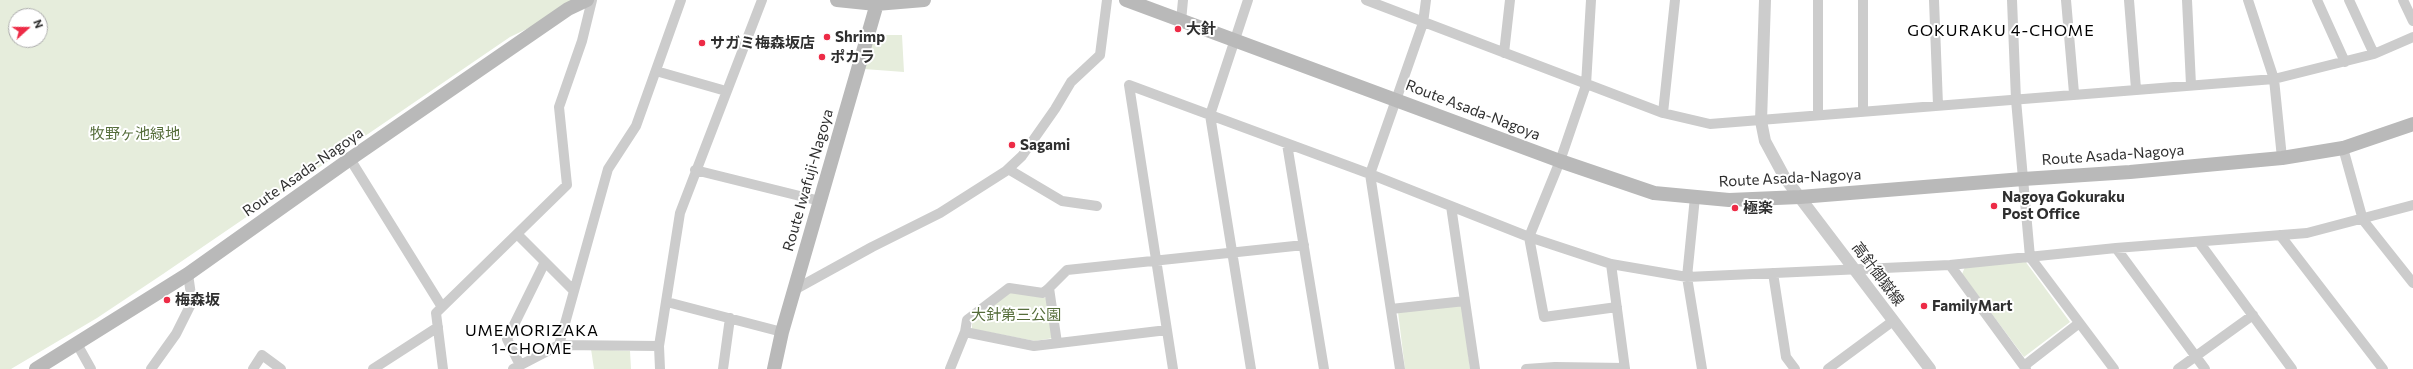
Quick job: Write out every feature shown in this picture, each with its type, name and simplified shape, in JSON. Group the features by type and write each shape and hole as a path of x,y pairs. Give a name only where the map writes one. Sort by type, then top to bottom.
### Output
{"main road":[{"name":"Route Asada-Nagoya","path":"36,369 188,274 350,159 568,9 587,0"},
{"path":"837,0 877,2 924,0"},
{"name":"Route Asada-Nagoya","path":"1126,0 1233,41 1396,99 1560,161 1654,193 1695,197 1729,200 1800,197 2130,172 2282,158 2343,148 2413,124"},
{"name":"Route Iwafuji-Nagoya","path":"774,369 782,332 877,2"}],"street":[{"path":"443,369 436,313 567,185 559,107 582,40 592,0"},
{"path":"558,345 608,169 636,126 681,0"},
{"path":"660,369 659,346 680,213 695,170 762,0"},
{"path":"794,290 872,247 940,213 1008,169 1022,156 1055,109 1071,82 1100,55 1107,0"},
{"path":"1180,21 1183,0"},
{"path":"1248,0 1233,41 1210,115 1251,369"},
{"path":"1366,0 1663,113 1710,124 2016,100 2074,93 2274,79 2374,54 2413,37"},
{"path":"1400,369 1370,174 1424,22 1426,0"},
{"path":"1504,53 1510,0"},
{"path":"1591,0 1586,84 1560,161 1529,237 1544,317 1617,307"},
{"path":"1663,113 1675,0"},
{"name":"高針御嶽線","path":"1765,0 1761,121 1766,141 1774,159 1854,270 1930,369"},
{"path":"1818,0 1818,115"},
{"path":"1863,0 1863,112"},
{"path":"1934,0 1938,105"},
{"path":"2012,0 2016,100 2030,257 2078,324 2114,369"},
{"path":"2066,0 2074,93"},
{"path":"2129,0 2136,89"},
{"path":"2187,0 2191,85"},
{"path":"2248,0 2274,79 2282,158"},
{"path":"2316,0 2345,62"},
{"path":"2349,0 2374,54"},
{"path":"2403,0 2413,21"},
{"path":"656,71 726,91"},
{"path":"1173,369 1129,85 1370,174 1529,237 1612,264 1687,277 1950,265 2116,248 2307,233 2363,220 2413,206"},
{"path":"1287,144 1324,369"},
{"path":"2343,148 2363,220 2413,283"},
{"path":"350,159 442,307"},
{"path":"1008,169 1062,201 1097,206"},
{"path":"695,170 820,201"},
{"path":"1695,197 1687,277 1702,369"},
{"path":"1451,206 1475,369"},
{"path":"517,234 574,291"},
{"path":"2280,235 2383,369"},
{"path":"2199,242 2292,369"},
{"path":"950,369 965,332 967,320 1009,288 1043,293 1067,270 1232,254 1304,245"},
{"path":"2116,248 2205,369"},
{"path":"545,262 506,339 517,367 558,345 659,346"},
{"path":"1526,369 1555,366 1625,369 1612,264"},
{"path":"1950,265 2025,367 2078,324"},
{"path":"152,369 176,334 192,302 188,274"},
{"path":"1773,274 1786,357 1795,369"},
{"path":"1049,288 1057,343"},
{"path":"1391,309 1465,301"},
{"path":"667,302 782,332"},
{"path":"2178,369 2253,315"},
{"path":"723,369 730,318"},
{"path":"1829,369 1893,321"},
{"path":"372,369 438,327"},
{"path":"965,332 1034,346 1167,330"},
{"path":"77,344 91,369"},
{"path":"253,369 262,355 281,369"}],"green space":[{"name":"牧野ヶ池緑地","path":"0,0 587,0 510,37 97,318 11,369 0,369"},
{"path":"871,35 902,35 904,72 864,69"},
{"path":"2025,261 2070,322 2024,357 1962,274 1965,267"},
{"name":"大針第三公園","path":"1010,292 1047,298 1053,338 1035,341 972,329 972,323"},
{"path":"1462,304 1470,369 1405,369 1398,312"},
{"path":"591,349 630,351 631,369 594,369"}],"place":[{"name":"大針","path":"1178,29"},
{"name":"Shrimp","path":"827,37"},
{"name":"サガミ梅森坂店","path":"702,43"},
{"name":"ポカラ","path":"822,57"},
{"name":"Sagami","path":"1012,145"},
{"name":"Nagoya Gokuraku Post Office","path":"1994,206"},
{"name":"極楽","path":"1735,208"},
{"name":"梅森坂","path":"167,300"},
{"name":"FamilyMart","path":"1924,306"}],"district":[{"name":"GOKURAKU 4-CHOME","path":"2001,31"},
{"name":"UMEMORIZAKA 1-CHOME","path":"532,340"}]}
